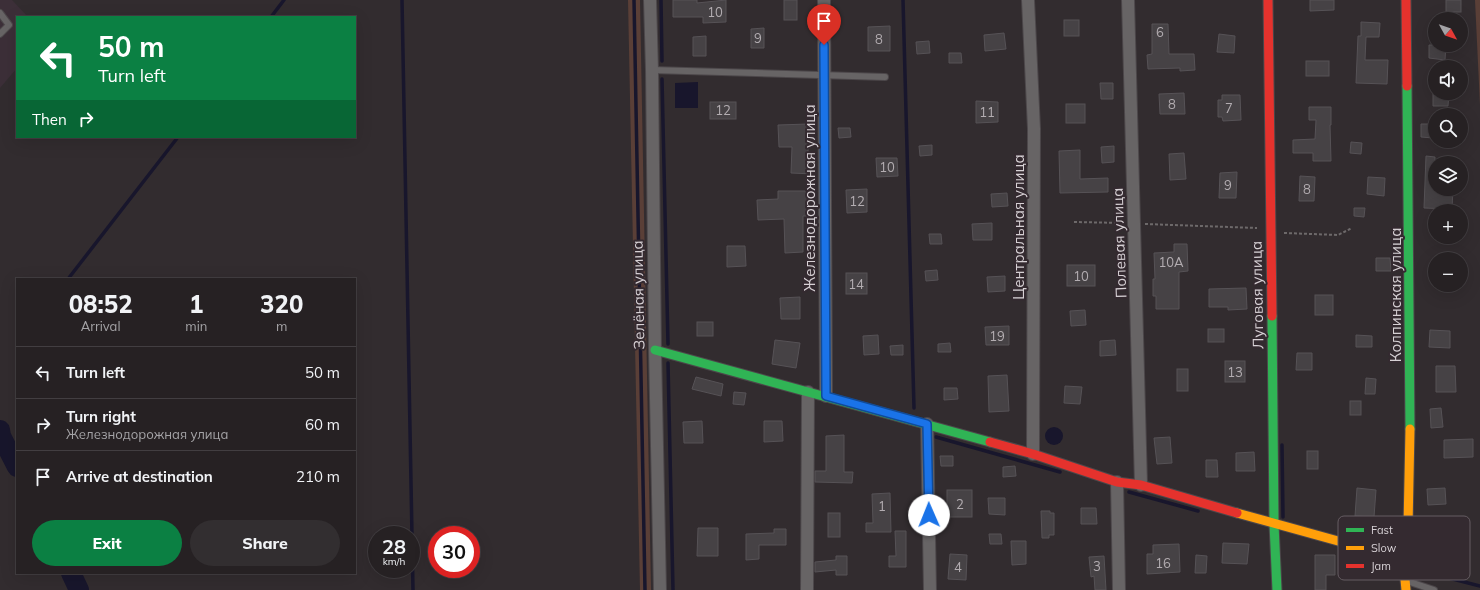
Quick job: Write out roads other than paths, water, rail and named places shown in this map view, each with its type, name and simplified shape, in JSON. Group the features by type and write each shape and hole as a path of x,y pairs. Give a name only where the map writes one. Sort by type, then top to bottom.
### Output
{"street":[{"name":"Зелёная улица","path":"650,0 660,590"},
{"name":"Железнодорожная улица","path":"824,0 826,396"},
{"name":"Центральная улица","path":"1028,0 1034,129 1033,454"},
{"name":"Полевая улица","path":"1128,0 1141,485"},
{"name":"Луговая улица","path":"1268,0 1274,524 1277,590"},
{"name":"Колпинская улица","path":"1406,0 1410,428 1408,516"},
{"path":"655,350 1033,454 1117,482 1141,485 1338,541"},
{"path":"807,590 808,392"},
{"path":"927,424 930,590"},
{"path":"1117,482 1119,590"},
{"name":"Колпинская улица","path":"1406,580 1406,590"}],"lane":[{"path":"0,13 9,25 0,34"},
{"path":"652,70 885,77"},
{"path":"1406,580 1434,590"}],"waterway":[{"path":"272,16 284,0"},
{"path":"402,0 413,590"},
{"path":"634,0 645,590"},
{"path":"661,0 662,61"},
{"path":"903,0 914,408"},
{"path":"662,79 668,344"},
{"path":"69,278 177,138"},
{"path":"668,363 673,590"},
{"path":"0,430 1,436 16,465"},
{"path":"936,437 1060,472"},
{"path":"1282,445 1283,517"},
{"path":"1129,492 1198,511"},
{"path":"71,574 79,590"},
{"path":"1457,580 1480,586"}]}
